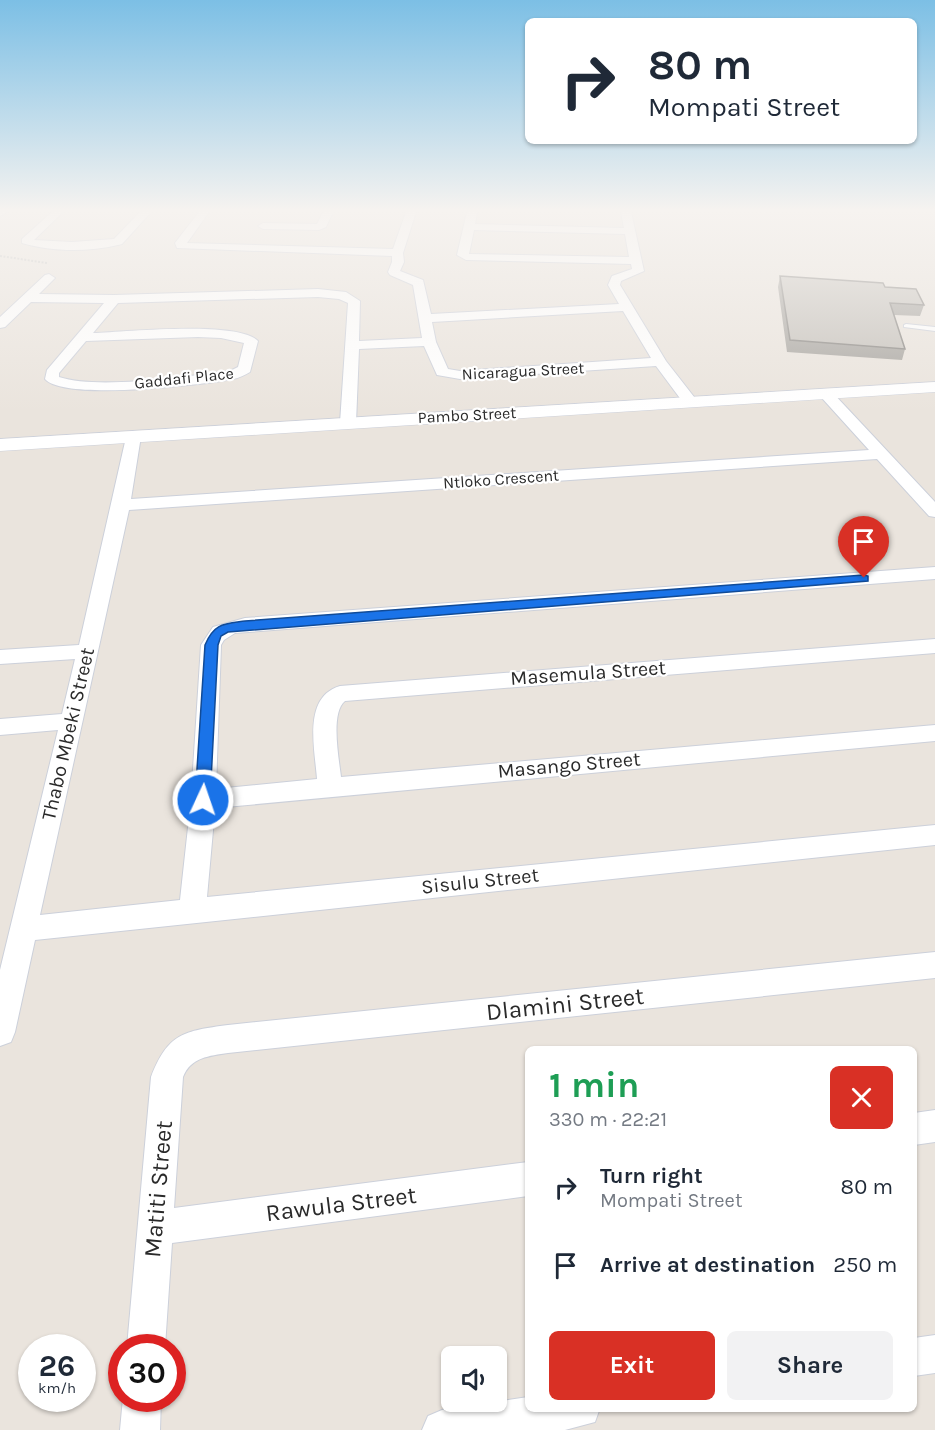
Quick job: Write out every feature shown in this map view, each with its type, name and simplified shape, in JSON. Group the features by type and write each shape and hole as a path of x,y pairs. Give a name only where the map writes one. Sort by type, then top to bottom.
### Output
{"street":[{"path":"0,324 48,279"},
{"name":"Nicaragua Street","path":"409,279 419,283 429,342 439,368 452,375 660,362"},
{"path":"620,279 615,281 614,285 626,307 660,362 690,402"},
{"path":"28,298 114,299 318,293 342,295 354,301 348,423"},
{"name":"Gaddafi Place","path":"84,338 217,334 242,336 251,341 245,369 233,375 91,386 62,383 52,379 52,373 84,338 114,299"},
{"path":"425,318 626,307"},
{"path":"352,345 429,342"},
{"name":"Pambo Street","path":"0,445 935,387"},
{"path":"826,394 935,512"},
{"name":"Thabo Mbeki Street","path":"0,1032 121,505 133,436"},
{"name":"Ntloko Crescent","path":"121,505 882,454"},
{"path":"192,910 203,800 211,645 216,634 225,628 935,573"},
{"name":"Masemula Street","path":"330,787 326,724 331,700 340,694 935,646"},
{"path":"0,657 86,651"},
{"path":"0,728 71,721"},
{"name":"Masango Street","path":"203,800 935,733"},
{"name":"Sisulu Street","path":"25,929 935,835"},
{"name":"Dlamini Street","path":"196,1045 935,965"},
{"name":"Matiti Street","path":"147,1334 167,1077 172,1062 182,1050 196,1045"},
{"path":"917,1129 935,1126"},
{"name":"Rawula Street","path":"154,1228 525,1179"},
{"path":"917,1357 935,1354"},
{"path":"140,1430 141,1412"},
{"path":"442,1430 556,1412"}],"lane":[{"path":"906,326 935,329"}],"building":[{"path":"780,279 883,283 885,287 916,289 924,305 890,303 905,349 790,340"}],"route":[{"path":"203,800 211,645 216,634 225,628 864,578"}]}
